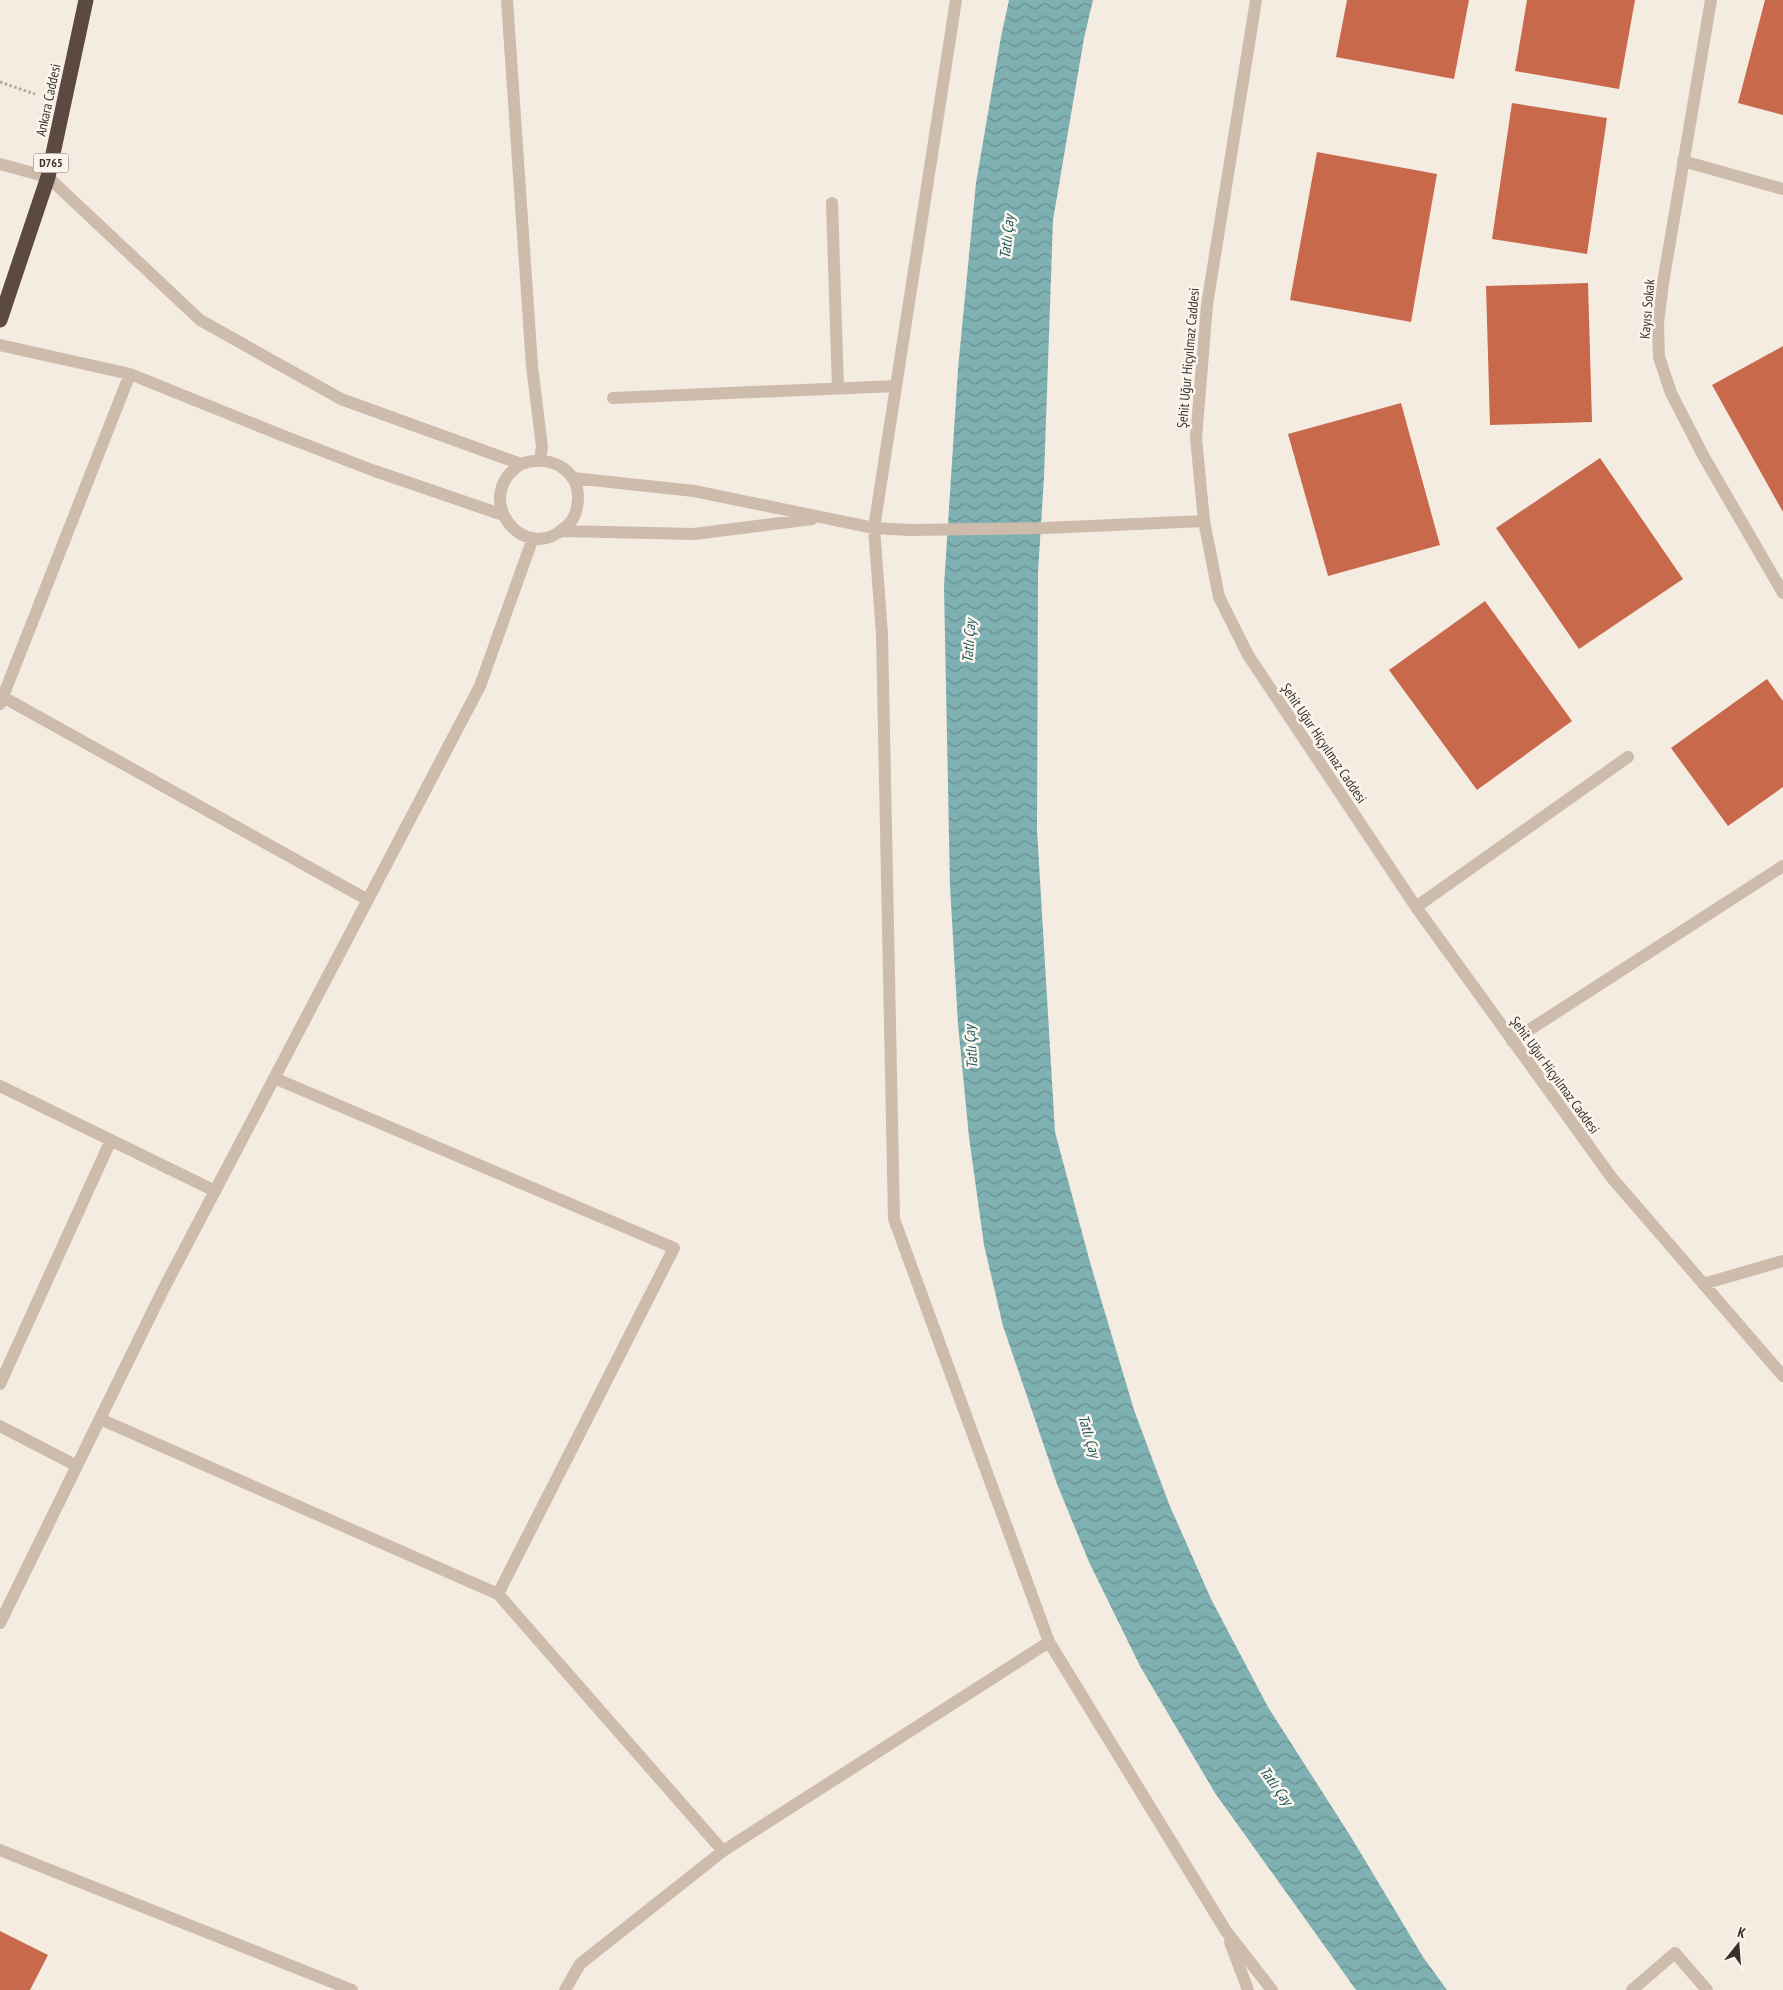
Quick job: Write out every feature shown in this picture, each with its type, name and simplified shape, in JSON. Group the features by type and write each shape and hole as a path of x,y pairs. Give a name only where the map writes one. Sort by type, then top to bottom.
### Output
{"highway":[{"name":"Ankara Caddesi","path":"0,320 48,177 86,0"}],"street":[{"path":"506,0 532,366 542,447 540,459"},
{"path":"956,0 874,528 882,634 894,1219 1049,1642 1226,1930 1272,1990"},
{"name":"Şehit Uğur Hiçyılmaz Caddesi","path":"1256,0 1207,305 1196,438 1204,521 1219,597 1248,655 1416,907 1512,1041 1612,1178 1783,1376"},
{"name":"Kayısı Sokak","path":"1711,0 1659,315 1659,357 1671,393 1700,449 1783,593"},
{"path":"1684,161 1783,189"},
{"path":"0,164 48,177 200,320 341,399 521,464"},
{"path":"832,203 838,388"},
{"path":"0,345 130,374 280,436 503,515"},
{"path":"130,374 2,701 368,900"},
{"path":"613,398 896,386"},
{"path":"540,459 559,465 566,470 573,478 578,497 574,516 562,531 553,536 533,538 524,536 515,530 503,515 499,496 502,486 512,469 521,464 540,459"},
{"path":"573,478 694,491 874,528 910,530 1045,528 1204,521"},
{"path":"562,531 694,534 822,518"},
{"path":"0,1623 163,1290 480,686 533,538"},
{"path":"1416,907 1628,757"},
{"path":"1512,1041 1783,866"},
{"path":"274,1078 674,1248 498,1594"},
{"path":"0,1086 215,1191"},
{"path":"0,1384 111,1140"},
{"path":"1703,1284 1783,1260"},
{"path":"100,1419 498,1594 723,1851"},
{"path":"0,1426 77,1466"},
{"path":"565,1990 580,1964 723,1851 1049,1642"},
{"path":"0,1850 352,1990"},
{"path":"1226,1930 1248,1990"},
{"path":"1632,1990 1675,1953 1707,1990"}],"water":[{"name":"Tatlı Çay","path":"1009,0 1093,0 1084,38 1053,220 1044,477 1038,572 1037,830 1055,1132 1091,1266 1134,1410 1169,1504 1211,1599 1268,1707 1351,1837 1423,1957 1447,1990 1356,1990 1215,1793 1140,1666 1089,1562 1057,1484 1003,1326 984,1245 969,1137 958,1024 950,886 944,586 958,369 976,183"}],"building":[{"path":"1347,0 1469,0 1454,79 1336,57"},
{"path":"1527,0 1635,0 1619,89 1515,71"},
{"path":"1765,0 1783,0 1783,115 1738,103"},
{"path":"1512,103 1607,118 1587,254 1492,239"},
{"path":"1317,152 1437,174 1411,322 1290,300"},
{"path":"1588,283 1592,422 1490,425 1486,286"},
{"path":"1783,346 1783,512 1712,385"},
{"path":"1401,403 1440,545 1328,576 1288,434"},
{"path":"1600,458 1683,579 1579,649 1496,528"},
{"path":"1485,601 1572,721 1477,790 1389,670"},
{"path":"1767,679 1783,701 1783,787 1728,826 1671,748"},
{"path":"0,1931 48,1955 30,1990 0,1990"}]}
